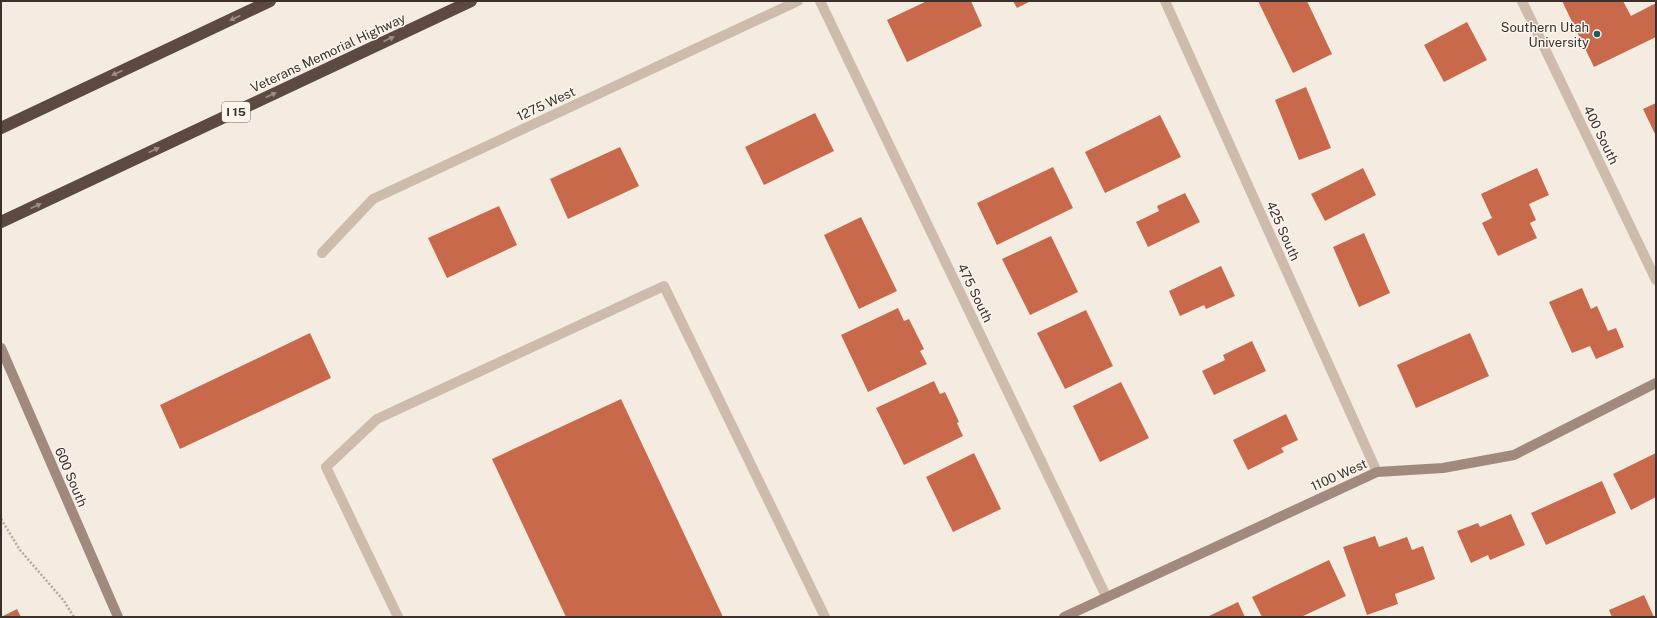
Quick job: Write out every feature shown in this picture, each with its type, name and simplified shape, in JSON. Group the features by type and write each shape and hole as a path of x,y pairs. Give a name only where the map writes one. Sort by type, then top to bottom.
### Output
{"highway":[{"path":"1,128 270,1"},
{"name":"Veterans Memorial Highway","path":"1,222 471,1"}],"street":[{"name":"1275 West","path":"322,253 373,199 798,1"},
{"name":"475 South","path":"820,1 1106,596"},
{"name":"425 South","path":"1165,1 1377,472"},
{"name":"400 South","path":"1522,1 1656,280"},
{"path":"398,617 326,467 376,419 664,286 825,617"},
{"name":"600 South","path":"1,348 118,617"},
{"name":"1100 West","path":"1064,617 1106,596 1377,472 1443,468 1514,455 1656,383"}],"path":[{"path":"1,519 20,550 64,601 74,617"}],"building":[{"path":"927,1 971,1 982,26 907,62 887,20"},
{"path":"1013,1 1031,1 1017,8"},
{"path":"1258,1 1307,1 1332,54 1293,73"},
{"path":"1562,1 1623,1 1631,16 1656,3 1656,37 1594,67"},
{"path":"1467,22 1487,60 1444,82 1424,45"},
{"path":"1306,87 1331,148 1299,160 1275,100"},
{"path":"1656,103 1656,136 1643,109"},
{"path":"815,113 834,151 764,185 745,147"},
{"path":"1160,115 1181,157 1105,193 1085,152"},
{"path":"620,147 639,186 568,219 550,179"},
{"path":"1053,167 1073,208 997,245 977,203"},
{"path":"1363,168 1376,195 1325,221 1311,194"},
{"path":"1537,168 1549,195 1529,204 1536,220 1530,223 1537,238 1498,256 1482,223 1492,218 1481,194"},
{"path":"1185,193 1200,222 1148,247 1136,222 1159,211 1157,206"},
{"path":"499,206 517,245 447,278 428,238"},
{"path":"861,217 897,291 859,309 824,235"},
{"path":"1364,233 1390,293 1359,307 1333,247"},
{"path":"1051,236 1078,292 1030,315 1002,259"},
{"path":"1221,266 1235,296 1206,309 1204,305 1180,316 1169,291"},
{"path":"1582,288 1591,309 1597,306 1608,331 1616,328 1624,347 1596,359 1590,346 1572,353 1549,302"},
{"path":"898,308 904,321 909,319 924,349 920,351 927,364 868,392 841,335"},
{"path":"1086,310 1113,366 1065,389 1037,333"},
{"path":"310,333 331,378 180,449 160,405"},
{"path":"1470,333 1489,376 1416,408 1397,365"},
{"path":"1252,341 1266,371 1214,395 1202,371 1225,360 1223,355"},
{"path":"934,381 940,394 945,392 959,422 957,423 963,436 904,465 876,408"},
{"path":"1121,382 1149,438 1100,462 1073,406"},
{"path":"621,399 723,617 566,617 492,459"},
{"path":"1286,414 1298,440 1281,448 1284,452 1248,470 1233,440"},
{"path":"974,453 1001,509 953,532 926,477"},
{"path":"1656,453 1656,497 1631,510 1613,474"},
{"path":"1602,481 1616,513 1546,545 1531,513"},
{"path":"1511,514 1525,545 1490,560 1488,555 1471,563 1457,531 1478,523 1480,527"},
{"path":"1375,536 1379,547 1407,537 1412,550 1423,546 1435,579 1395,594 1398,604 1367,615 1343,547"},
{"path":"1329,560 1346,596 1301,617 1262,617 1252,597"},
{"path":"1644,595 1654,617 1612,617 1609,610"},
{"path":"1238,602 1245,617 1207,617"},
{"path":"17,609 21,617 1,617"}],"place":[{"name":"Southern Utah University","path":"1597,34"}]}
